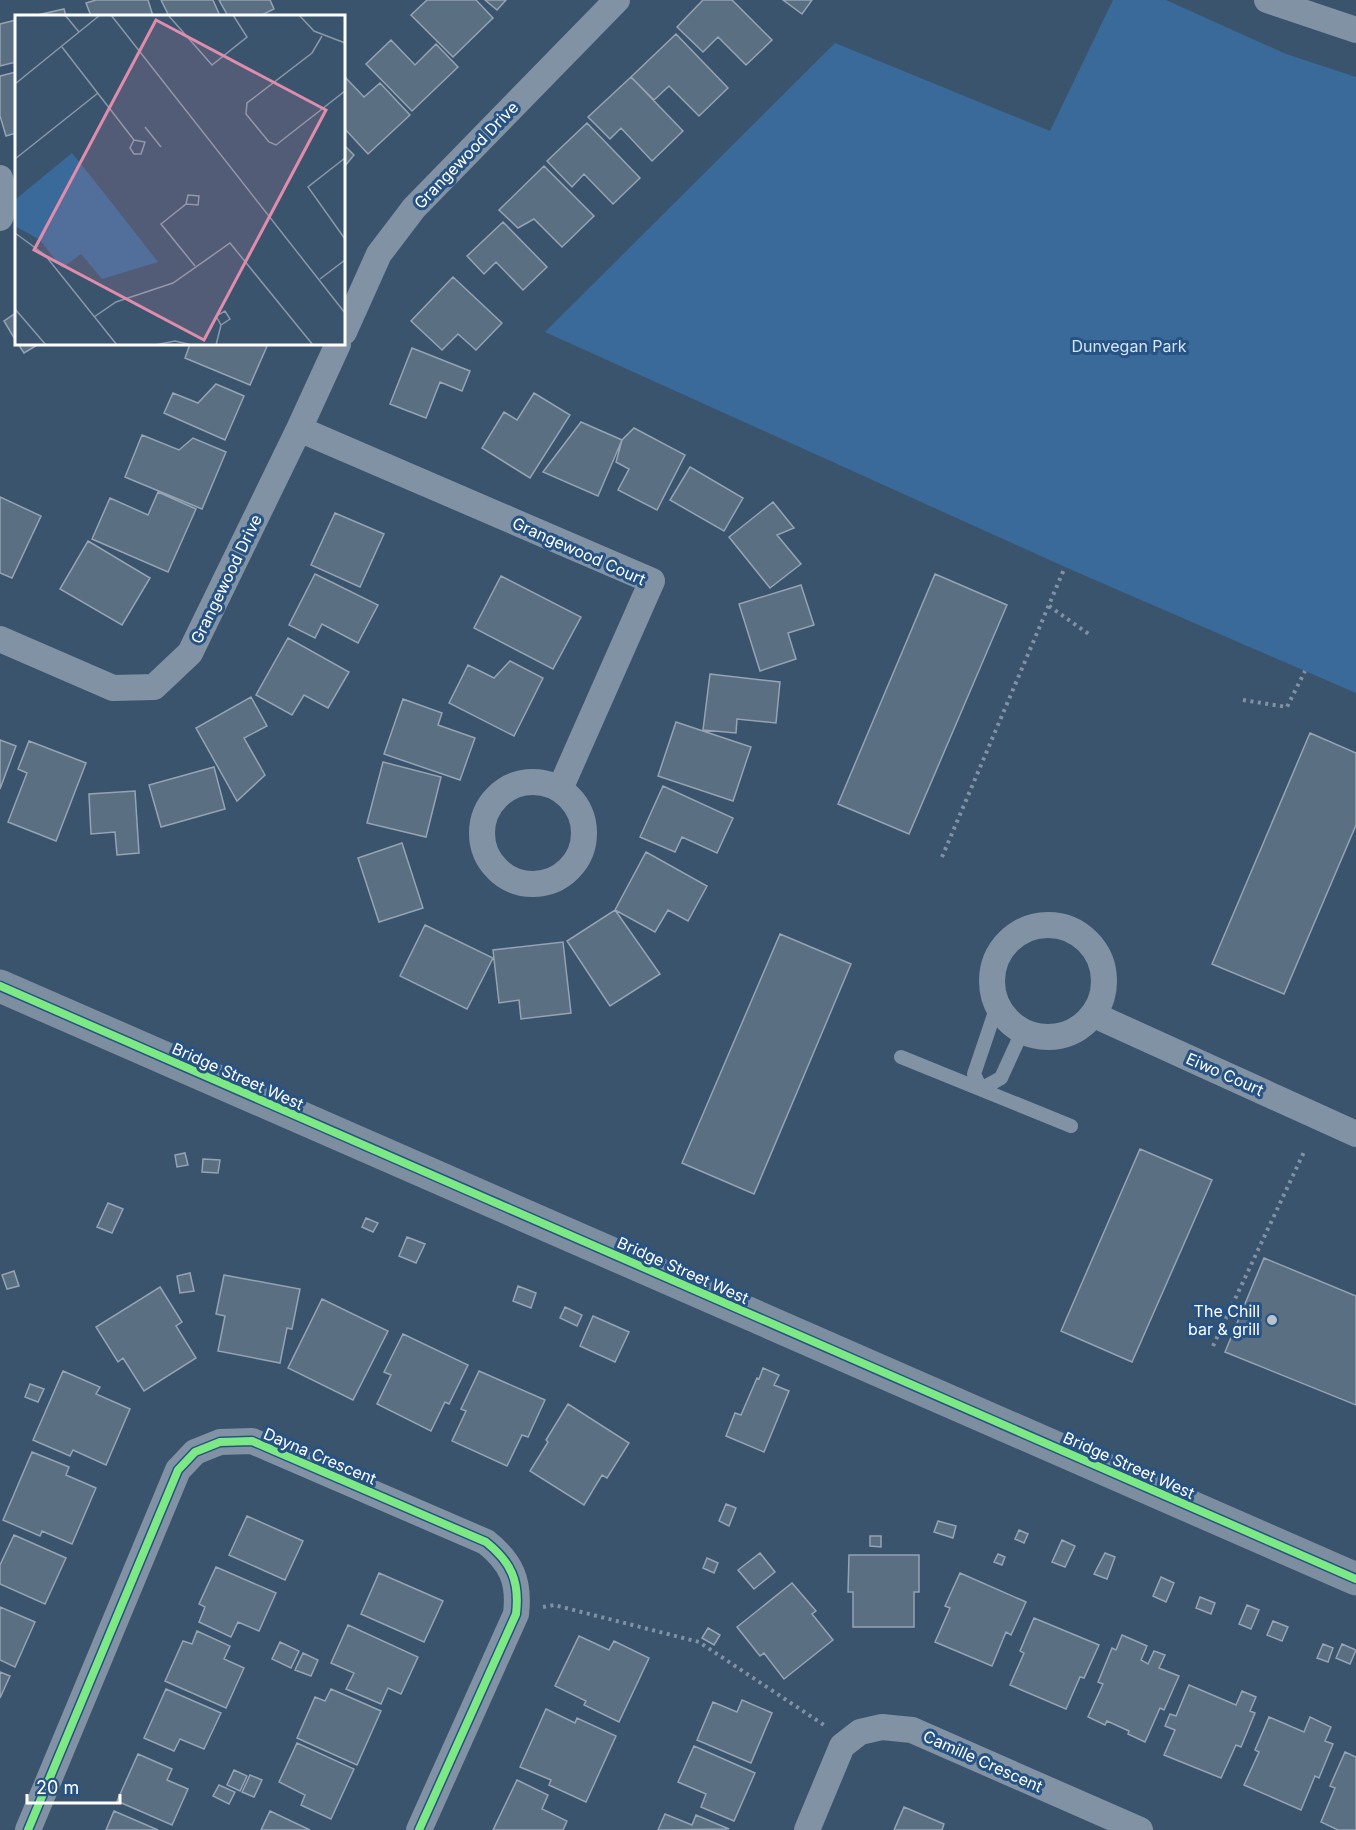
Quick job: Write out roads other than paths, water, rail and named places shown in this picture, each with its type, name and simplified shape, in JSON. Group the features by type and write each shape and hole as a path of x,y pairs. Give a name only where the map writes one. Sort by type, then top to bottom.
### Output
{"main road":[{"name":"Bridge Street West","path":"0,986 1356,1579"}],"street":[{"name":"Grangewood Drive","path":"345,330 379,254 414,208 617,0"},
{"path":"1267,0 1356,30"},
{"path":"0,178 4,191 4,208 0,218"},
{"name":"Grangewood Drive","path":"0,639 112,688 154,687 190,653 338,345"},
{"name":"Grangewood Court","path":"299,429 651,581 560,789"},
{"path":"1050,924 1070,928 1094,946 1103,963 1105,978 1103,997 1094,1015 1082,1027 1065,1035 1045,1038 1022,1032 1007,1020 997,1005 992,987 994,964 1004,946 1016,935 1034,926 1050,924"},
{"name":"Eiwo Court","path":"1094,1015 1356,1134"},
{"name":"Dayna Crescent","path":"28,1830 178,1470 195,1452 220,1442 252,1442 486,1542 503,1556 512,1573 518,1596 516,1614 419,1830"},
{"name":"Camille Crescent","path":"807,1830 842,1746 860,1732 882,1727 912,1730 1140,1830"}],"lane":[{"path":"981,1089 974,1074 997,1005"},
{"path":"981,1089 1000,1078 1022,1032"},
{"path":"901,1056 1071,1126"}],"place":[{"name":"The Chill bar & grill","path":"1272,1320"}],"park label":[{"name":"Dunvegan Park","path":"1129,346"}]}
